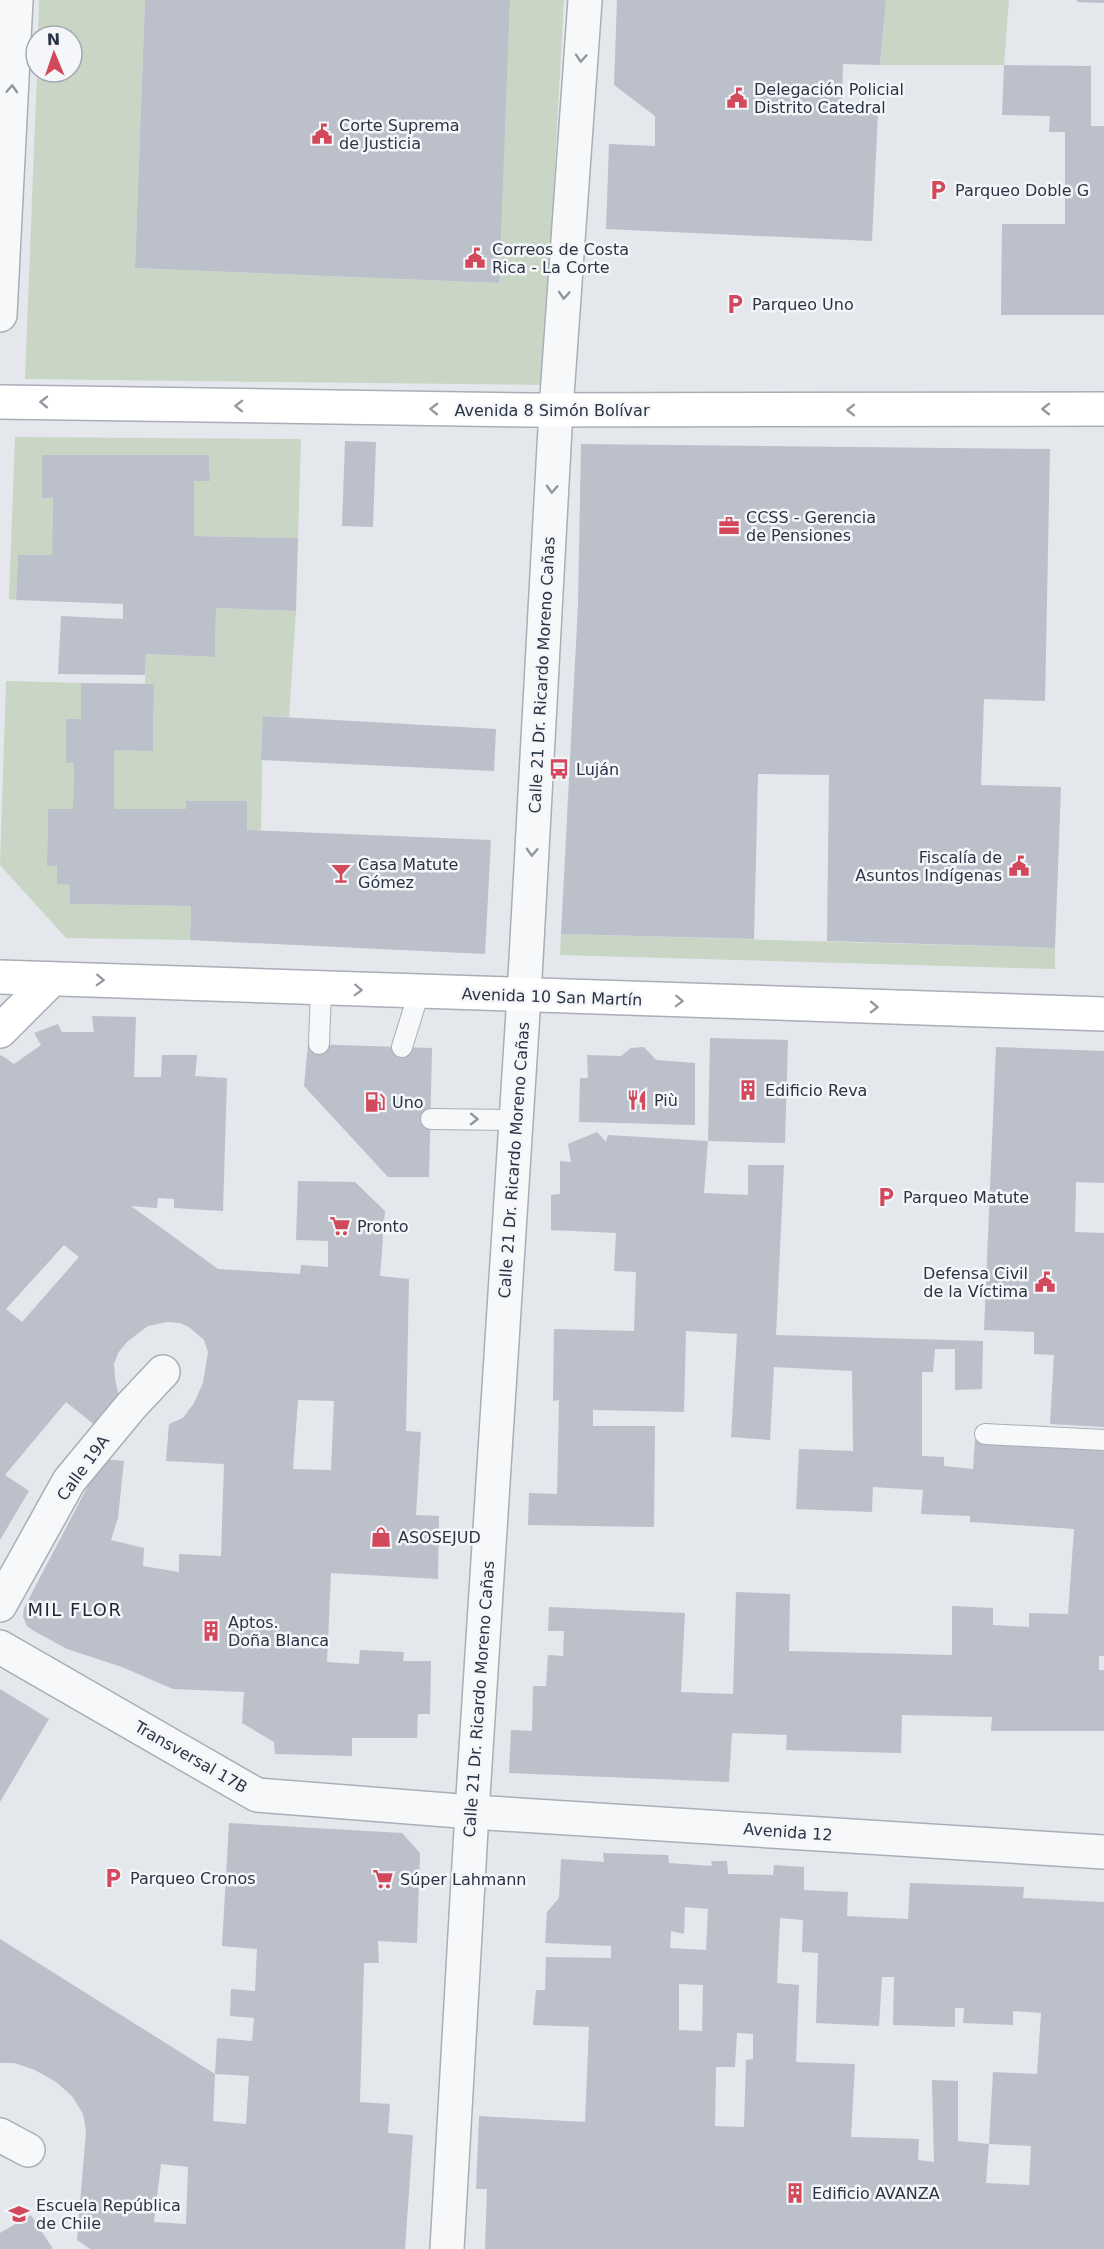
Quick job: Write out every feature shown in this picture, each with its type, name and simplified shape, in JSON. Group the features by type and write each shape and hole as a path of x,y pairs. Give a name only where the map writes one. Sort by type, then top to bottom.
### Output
{"street":[{"path":"0,315 16,0"},
{"name":"Calle 21 Dr. Ricardo Moreno Cañas","path":"447,2249 471,1812 525,996 556,410 585,0"},
{"name":"Avenida 8 Simón Bolívar","path":"0,402 556,410 1104,409"},
{"name":"Avenida 10 San Martín","path":"0,977 1104,1014"},
{"path":"0,1031 52,979"},
{"name":"Calle 19A","path":"0,1605 69,1481 131,1406 163,1372"},
{"name":"Transversal 17B","path":"0,1647 257,1795 471,1812"},
{"name":"Avenida 12","path":"471,1812 1104,1852"},
{"path":"0,2135 28,2150"}],"lane":[{"path":"319,1044 321,989"},
{"path":"402,1047 419,992"},
{"path":"431,1119 516,1120"},
{"path":"985,1434 1104,1440"}],"green space":[{"path":"39,0 145,0 135,268 498,283 510,0 564,0 543,385 25,379 37,84 84,84 84,24 38,24"},
{"path":"886,0 1009,0 1004,65 880,65"},
{"path":"15,437 301,439 298,538 194,536 194,481 210,481 209,455 42,455 42,498 53,498 52,555 18,555 16,600 9,599"},
{"path":"216,608 296,611 289,717 263,716 261,830 247,830 247,801 187,801 186,809 114,809 114,750 153,750 154,684 145,684 146,654 215,657"},
{"path":"6,681 81,683 81,719 66,720 66,763 74,763 73,809 48,809 47,866 57,866 57,884 70,885 70,904 191,906 190,940 66,938 0,865"},
{"path":"561,934 1055,948 1055,969 560,955"}],"building":[{"name":"Corte Suprema de Justicia","path":"145,0 510,0 499,283 135,268"},
{"path":"617,0 886,0 880,65 843,64 842,111 878,112 872,241 606,229 609,144 655,146 655,116 614,85"},
{"path":"1077,0 1104,0 1104,3 1077,2"},
{"path":"1004,65 1091,66 1091,126 1104,126 1104,315 1001,315 1002,224 1065,224 1065,132 1049,132 1050,116 1002,115"},
{"path":"345,441 376,442 373,527 342,526"},
{"path":"581,444 1050,449 1045,701 984,699 981,785 1061,787 1055,948 827,941 829,775 758,774 754,939 561,934 578,604"},
{"path":"42,455 209,455 210,481 194,481 194,536 298,538 296,611 216,608 215,657 146,654 145,675 58,674 61,616 123,619 123,604 16,600 18,555 52,555 53,498 42,498"},
{"path":"81,683 154,684 153,751 114,750 114,809 186,809 186,801 247,801 247,830 491,840 485,954 190,940 191,906 70,904 70,885 57,884 57,866 47,866 48,809 73,809 74,763 66,763 66,719 81,719"},
{"path":"263,716 496,729 494,771 261,760"},
{"path":"92,1016 136,1017 134,1077 161,1077 162,1055 197,1055 195,1076 227,1078 223,1211 174,1208 174,1199 158,1198 157,1208 131,1206 218,1269 300,1274 301,1265 328,1267 328,1241 296,1240 298,1181 355,1182 385,1211 380,1276 409,1279 406,1431 421,1432 416,1515 439,1516 438,1579 331,1573 327,1662 359,1664 360,1650 404,1652 403,1661 431,1661 430,1714 418,1714 417,1738 352,1738 352,1756 275,1754 274,1742 242,1723 244,1692 173,1689 122,1667 67,1649 27,1626 23,1617 24,1608 102,1459 124,1461 118,1518 111,1540 144,1548 143,1566 179,1572 179,1554 221,1556 224,1464 166,1461 169,1424 183,1418 194,1403 203,1383 208,1352 204,1340 189,1327 180,1323 167,1322 148,1326 127,1342 118,1353 114,1364 119,1398 96,1426 66,1402 5,1475 29,1491 0,1540 0,1056 14,1064 41,1045 34,1033 58,1024 62,1032 94,1032","holes":["64,1245 79,1257 22,1322 6,1309","298,1400 334,1401 331,1470 293,1469"]},
{"name":"Edificio Reva","path":"710,1038 788,1040 785,1143 708,1141"},
{"name":"Uno","path":"308,1044 432,1048 429,1177 388,1177 304,1086"},
{"name":"Più","path":"644,1047 656,1060 695,1063 695,1125 579,1122 580,1078 588,1078 587,1055 621,1056 631,1048"},
{"path":"996,1047 1104,1051 1104,1183 1076,1182 1075,1232 1104,1233 1104,1427 1050,1424 1054,1355 1034,1354 1034,1332 984,1330"},
{"path":"597,1132 606,1142 608,1135 708,1141 704,1193 748,1195 748,1165 784,1165 776,1335 983,1341 982,1389 955,1390 955,1349 935,1349 933,1372 922,1372 922,1456 944,1457 944,1466 973,1469 975,1439 1104,1447 1104,1656 1099,1656 1099,1670 1104,1670 1104,1731 991,1731 992,1717 902,1715 901,1753 786,1750 787,1735 732,1733 729,1782 509,1773 511,1730 532,1731 533,1686 546,1686 548,1655 563,1656 564,1631 548,1631 549,1607 685,1613 681,1692 733,1694 736,1592 790,1594 789,1651 952,1655 952,1606 993,1608 993,1625 1029,1627 1029,1613 1068,1614 1074,1529 970,1522 970,1516 921,1514 923,1490 873,1487 872,1512 796,1509 799,1449 853,1451 852,1371 774,1367 770,1440 731,1437 737,1334 686,1331 684,1412 593,1410 593,1426 655,1426 654,1527 528,1525 529,1493 557,1494 559,1400 553,1401 554,1329 634,1331 636,1272 614,1271 616,1233 551,1230 551,1195 560,1194 560,1161 571,1162 568,1144"},
{"path":"0,1689 49,1719 0,1802"},
{"path":"229,1823 402,1833 420,1853 417,1943 378,1941 379,1963 364,1963 360,2102 390,2104 388,2133 413,2135 405,2249 90,2249 77,2240 86,2131 83,2114 72,2096 56,2082 35,2070 14,2063 0,2063 0,1939 215,2074 217,2038 252,2041 254,2018 230,2016 231,1989 255,1991 257,1949 222,1946","holes":["215,2074 249,2076 246,2124 213,2121","161,2164 188,2167 186,2224 154,2222"]},
{"path":"603,1853 668,1855 669,1863 712,1866 711,1861 727,1861 728,1874 773,1875 774,1865 804,1867 804,1890 848,1892 847,1916 908,1919 910,1883 1024,1887 1023,1898 1104,1902 1104,2249 485,2249 487,2189 476,2189 479,2116 585,2122 589,2027 533,2025 536,1990 545,1990 546,1957 611,1958 611,1946 545,1943 547,1912 559,1898 561,1859 604,1862","holes":["685,1907 708,1909 706,1950 670,1948 671,1931 684,1934","780,1918 803,1920 802,1952 818,1953 816,2023 879,2026 882,1977 894,1977 893,2025 955,2027 955,2008 964,2008 963,2023 1013,2025 1013,2011 1041,2013 1037,2074 993,2072 989,2144 958,2141 958,2081 932,2080 934,2162 918,2160 919,2139 851,2137 855,2064 796,2062 799,1985 777,1983","679,1984 703,1985 702,2031 679,2030","737,2033 753,2034 753,2059 746,2060 744,2127 715,2126 716,2067 735,2067","989,2144 1031,2146 1029,2185 986,2183"]},
{"path":"31,2215 53,2249 0,2249 0,2233"}],"place":[{"name":"Delegación Policial Distrito Catedral","path":"737,98"},
{"name":"Corte Suprema de Justicia","path":"322,134"},
{"name":"Parqueo Doble G","path":"938,190"},
{"name":"Correos de Costa Rica - La Corte","path":"475,258"},
{"name":"Parqueo Uno","path":"735,304"},
{"name":"CCSS - Gerencia de Pensiones","path":"729,526"},
{"name":"Luján","path":"559,769"},
{"name":"Fiscalía de Asuntos Indígenas","path":"1019,866"},
{"name":"Casa Matute Gómez","path":"341,873"},
{"name":"Edificio Reva","path":"748,1090"},
{"name":"Più","path":"637,1100"},
{"name":"Uno","path":"375,1102"},
{"name":"Parqueo Matute","path":"886,1197"},
{"name":"Pronto","path":"340,1226"},
{"name":"Defensa Civil de la Víctima","path":"1045,1282"},
{"name":"ASOSEJUD","path":"381,1537"},
{"name":"Aptos. Doña Blanca","path":"211,1631"},
{"name":"Parqueo Cronos","path":"113,1878"},
{"name":"Súper Lahmann","path":"383,1879"},
{"name":"Edificio AVANZA","path":"795,2193"},
{"name":"Escuela República de Chile","path":"19,2214"}],"district":[{"name":"MIL FLOR","path":"75,1609"}]}
